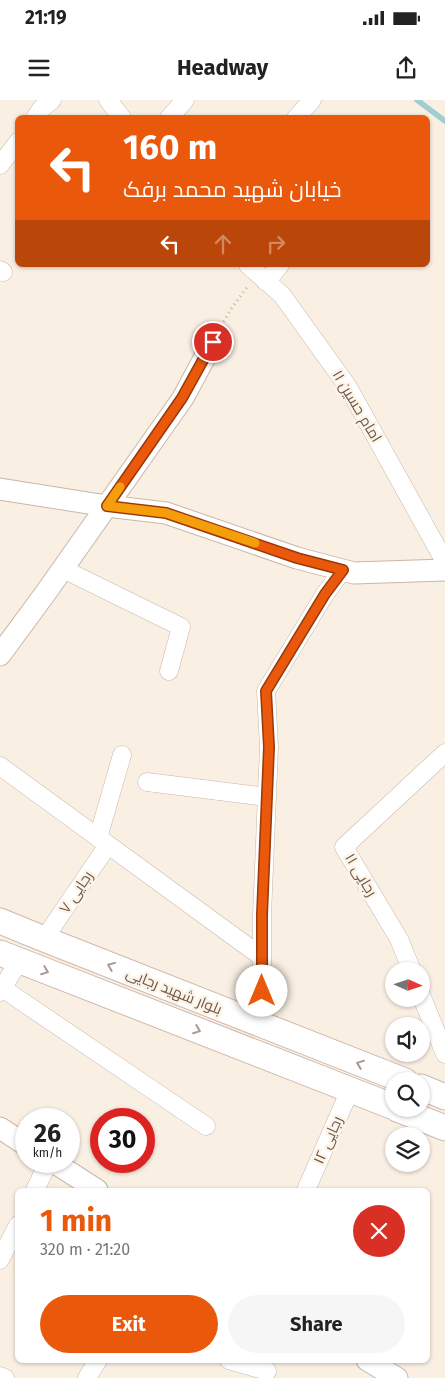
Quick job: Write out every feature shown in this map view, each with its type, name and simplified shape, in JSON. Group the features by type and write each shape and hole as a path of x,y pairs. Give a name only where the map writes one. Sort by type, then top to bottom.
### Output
{"main road":[{"name":"بلوار شهید رجایی","path":"0,921 385,1073"},
{"name":"بلوار شهید رجایی","path":"10,957 385,1104"},
{"path":"430,1091 445,1097"},
{"name":"بلوار شهید رجایی","path":"418,1117 445,1128"}],"street":[{"path":"37,115 52,100"},
{"path":"108,100 120,115"},
{"path":"172,115 185,100"},
{"path":"299,115 312,100"},
{"path":"0,164 15,146"},
{"path":"257,273 274,267"},
{"name":"امام حسین ۱۱","path":"257,273 282,295 348,387 445,562"},
{"path":"0,655 63,569 182,398 213,342"},
{"path":"0,488 107,506 166,513 297,558 354,573 445,570"},
{"path":"63,569 181,627 168,671"},
{"path":"254,1022 262,991 262,915 269,747 266,691 325,594 343,570"},
{"name":"رجایی ۱۱","path":"408,962 399,939 344,847 445,753"},
{"name":"رجایی ۷","path":"44,939 103,842 122,754"},
{"path":"0,766 262,957"},
{"path":"147,782 267,797"},
{"path":"10,957 1,990 206,1126"},
{"path":"426,1008 445,1054"},
{"name":"رجایی ۱۲","path":"307,1188 350,1090"},
{"path":"0,1128 15,1138"},
{"path":"36,1188 44,1173"},
{"path":"70,1173 94,1188"},
{"path":"0,1260 15,1231"},
{"path":"87,1378 96,1363"},
{"path":"241,1363 268,1370"},
{"path":"373,1363 397,1378"},
{"path":"0,1376 5,1378"}],"path":[{"path":"213,342 231,309 257,273"}],"waterway":[{"path":"417,100 445,121"}],"slow traffic":[{"path":"120,487 107,506 166,513 255,543"}],"route":[{"path":"213,342 182,398 107,506 166,513 297,558 343,570 325,594 266,691 269,747 262,915 262,991"}]}
